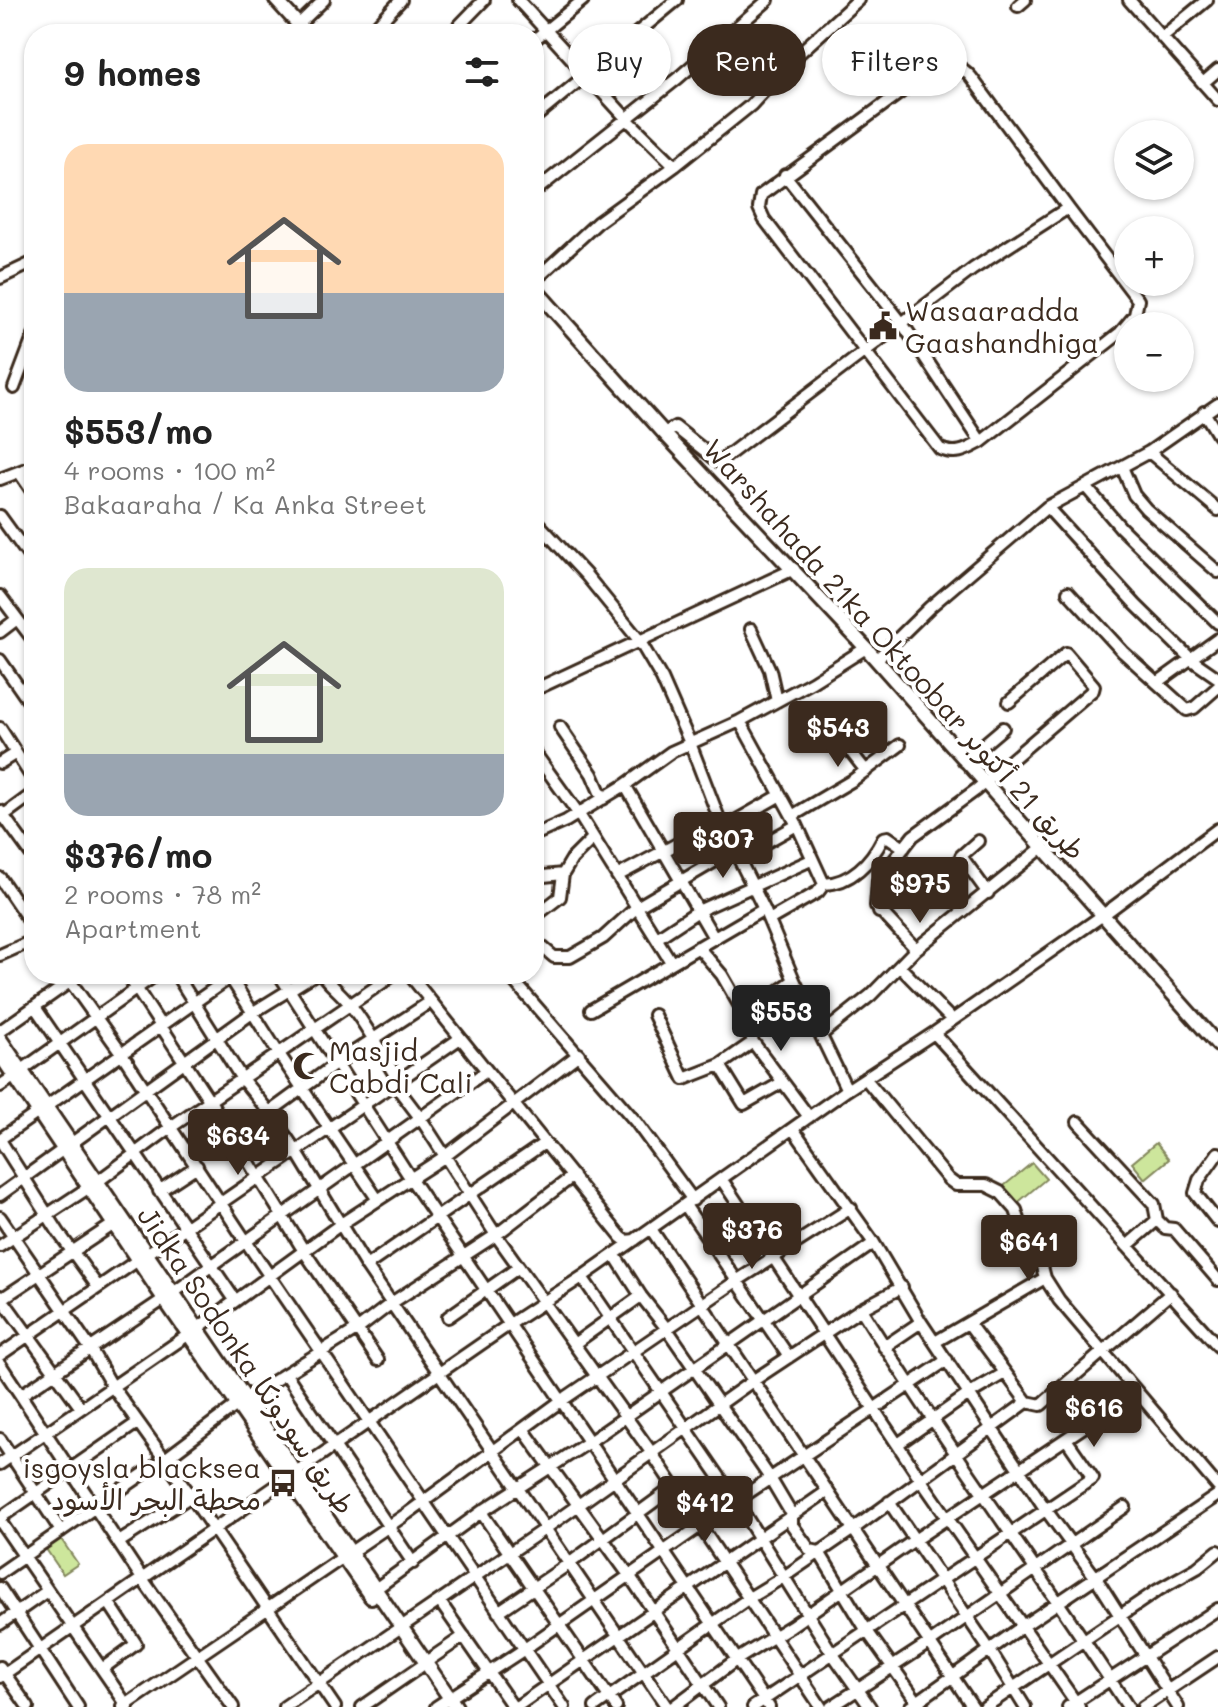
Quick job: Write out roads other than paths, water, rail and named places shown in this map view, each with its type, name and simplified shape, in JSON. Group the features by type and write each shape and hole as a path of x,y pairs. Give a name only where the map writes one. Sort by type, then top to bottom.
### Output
{"main road":[{"path":"276,0 298,24"},
{"name":"Warshahada 21ka Oktoobar طريق 21 أكتوبر","path":"544,299 664,433 866,648 1218,1045"},
{"name":"Jidka Sodonka طريق سودونكا","path":"0,1039 18,1073 423,1664 447,1704"},
{"name":"Jidka Sodonka طريق سودونكا","path":"0,1055 18,1073"},
{"name":"Jidka Sodonka طريق سودونكا","path":"93,1184 114,1224 142,1257"},
{"name":"Jidka Sodonka طريق سودونكا","path":"346,1555 399,1629"}],"street":[{"path":"306,24 324,0"},
{"path":"378,24 401,0"},
{"path":"461,24 484,0"},
{"path":"518,0 541,24"},
{"path":"568,54 546,29 583,0"},
{"path":"647,24 677,0"},
{"path":"544,184 678,78 768,0"},
{"path":"544,272 598,222 751,105 795,57 858,0"},
{"path":"1129,0 1218,100"},
{"path":"1162,37 1207,0"},
{"path":"955,65 963,68 1138,300 1135,315 1120,333 981,442 953,453 940,449 764,219 759,208 761,195 785,175 935,67 955,65"},
{"path":"1203,83 1218,70"},
{"path":"544,110 568,89"},
{"path":"606,96 675,166"},
{"path":"785,175 902,323 981,442"},
{"path":"664,433 675,427 719,462 973,269 1068,208"},
{"path":"0,278 24,267"},
{"path":"14,388 24,362"},
{"path":"876,660 965,575 1047,507 1149,452 1218,404"},
{"path":"1204,412 1218,435"},
{"path":"1149,452 1218,510"},
{"path":"1122,467 1134,495 1146,509 1218,572"},
{"path":"0,479 24,470"},
{"path":"19,472 24,479"},
{"path":"1086,487 1121,528 1218,623"},
{"path":"1047,507 1136,605 1192,660 1218,678"},
{"path":"0,516 24,547"},
{"path":"544,530 639,640 662,679 721,825 753,886 847,1090"},
{"path":"544,682 794,569"},
{"path":"1068,592 1123,652 1187,710 1194,708 1218,687"},
{"path":"0,596 24,628"},
{"path":"0,632 17,619"},
{"path":"751,629 770,670 777,701"},
{"path":"1157,683 1218,639"},
{"path":"544,830 603,799 671,752 740,721 866,648"},
{"path":"916,949 879,912 876,886 913,836 984,783 1094,686 1066,653 1009,702"},
{"path":"0,660 24,695"},
{"path":"740,721 794,820 824,884"},
{"path":"560,727 592,774 603,799"},
{"path":"0,728 24,765"},
{"path":"964,761 1003,728"},
{"path":"544,948 554,957 570,957 603,938 637,907 794,820 900,745"},
{"path":"848,748 866,771"},
{"path":"0,763 16,753"},
{"path":"544,766 578,813 671,962"},
{"path":"625,785 714,938"},
{"path":"617,876 779,796"},
{"path":"24,800 1,815 24,845"},
{"path":"28,1707 2,1673 41,1650 293,1477 847,1090 934,1033 1103,915 1218,829"},
{"path":"824,884 834,884 850,877 868,862 883,838 888,837 904,848"},
{"path":"544,909 560,897 563,874 572,859 593,838"},
{"path":"978,841 961,856 988,893"},
{"path":"822,1034 871,995 916,949 1043,847"},
{"path":"657,938 698,911 811,860"},
{"path":"544,876 563,874"},
{"path":"879,912 910,889 912,880 918,876"},
{"path":"0,878 24,913"},
{"path":"591,1010 714,938 818,892 824,884"},
{"path":"0,954 24,944"},
{"path":"698,947 722,975 745,1015 753,1042 809,1117"},
{"path":"900,967 952,1020"},
{"path":"745,1015 794,980"},
{"path":"0,1031 35,1007 60,984"},
{"path":"71,984 564,1707"},
{"path":"134,984 281,1216 378,1360"},
{"path":"0,1086 144,984"},
{"path":"182,984 242,1079 296,1151 366,1266 667,1707"},
{"path":"98,1287 0,1140 219,984"},
{"path":"236,984 252,1013 378,1200"},
{"path":"286,984 411,1179 767,1703"},
{"path":"0,1195 252,1013 301,984"},
{"path":"329,984 350,1004 398,1080"},
{"path":"0,1246 380,984"},
{"path":"416,984 621,1237 626,1241 635,1240"},
{"path":"517,984 636,1122 789,1357"},
{"path":"234,1138 337,1063 430,1002"},
{"path":"35,1007 235,1300"},
{"path":"654,1015 684,1079 720,1065 753,1042"},
{"path":"934,1033 1218,1346"},
{"path":"0,1355 459,1039"},
{"path":"0,1464 194,1331 341,1224 444,1157 579,1054"},
{"path":"720,1065 744,1104 781,1083"},
{"path":"21,1395 168,1296 485,1072"},
{"path":"865,1078 948,1179 956,1185 986,1185 1000,1192 1016,1210 1022,1229 1037,1247 1045,1278 1059,1300 1218,1487"},
{"path":"398,1080 396,1086 421,1119 469,1195 651,1452 821,1707"},
{"path":"1078,1122 1154,1204 1157,1220 1165,1228 1174,1229 1218,1280"},
{"path":"793,1129 851,1208 921,1322 1046,1510 1096,1578 1178,1707"},
{"path":"366,1266 543,1144"},
{"path":"1218,1153 1199,1180 1195,1193 1218,1222"},
{"path":"159,1191 197,1166"},
{"path":"0,1573 165,1459 242,1401 358,1329 393,1302 496,1235 573,1176"},
{"path":"722,1180 921,1480 1050,1663 1074,1705 1218,1609"},
{"path":"137,1423 35,1492 0,1520 126,1706 388,1526 561,1401 738,1280 851,1208"},
{"path":"0,1217 137,1423 215,1530 335,1707"},
{"path":"1127,1246 1157,1220"},
{"path":"81,1408 1,1298 114,1224"},
{"path":"651,1229 973,1707"},
{"path":"374,1590 481,1512 589,1442 874,1243"},
{"path":"614,1254 770,1478 792,1515 792,1525 810,1550 819,1552 916,1705 989,1649 1218,1495"},
{"path":"448,1317 519,1267"},
{"path":"582,1277 736,1501 832,1653 870,1707"},
{"path":"935,1342 1045,1278"},
{"path":"284,1707 546,1528 718,1404 861,1309 902,1287"},
{"path":"595,1707 613,1702 678,1649 852,1530 991,1426 1027,1402 1041,1405 1171,1293"},
{"path":"574,1344 641,1296"},
{"path":"861,1309 1128,1707"},
{"path":"884,1347 921,1322"},
{"path":"969,1324 1003,1374 1026,1397 1027,1402"},
{"path":"447,1704 736,1501 947,1360"},
{"path":"0,1364 143,1580 233,1707"},
{"path":"286,1374 413,1563"},
{"path":"898,1444 1003,1374"},
{"path":"673,1707 736,1660 1091,1422"},
{"path":"523,1429 629,1575 718,1707"},
{"path":"0,1439 61,1531"},
{"path":"753,1707 767,1703 799,1675 1093,1478 1066,1439"},
{"path":"498,1612 674,1487"},
{"path":"440,1602 514,1707 826,1492"},
{"path":"119,1542 191,1496"},
{"path":"889,1502 1025,1707"},
{"path":"831,1707 1125,1507"},
{"path":"481,1512 613,1702"},
{"path":"985,1707 1119,1616 1197,1568 1218,1551"},
{"path":"0,1588 78,1707"},
{"path":"0,1624 47,1591"},
{"path":"102,1669 136,1644 109,1603"},
{"path":"362,1707 464,1636"},
{"path":"1143,1707 1218,1657"}],"place":[{"name":"Wasaaradda Gaashandhiga","path":"883,326"},
{"name":"Masjid Cabdi Cali","path":"307,1066"},
{"name":"isgoysla blacksea محطة البحر الأسود","path":"283,1483"}]}
